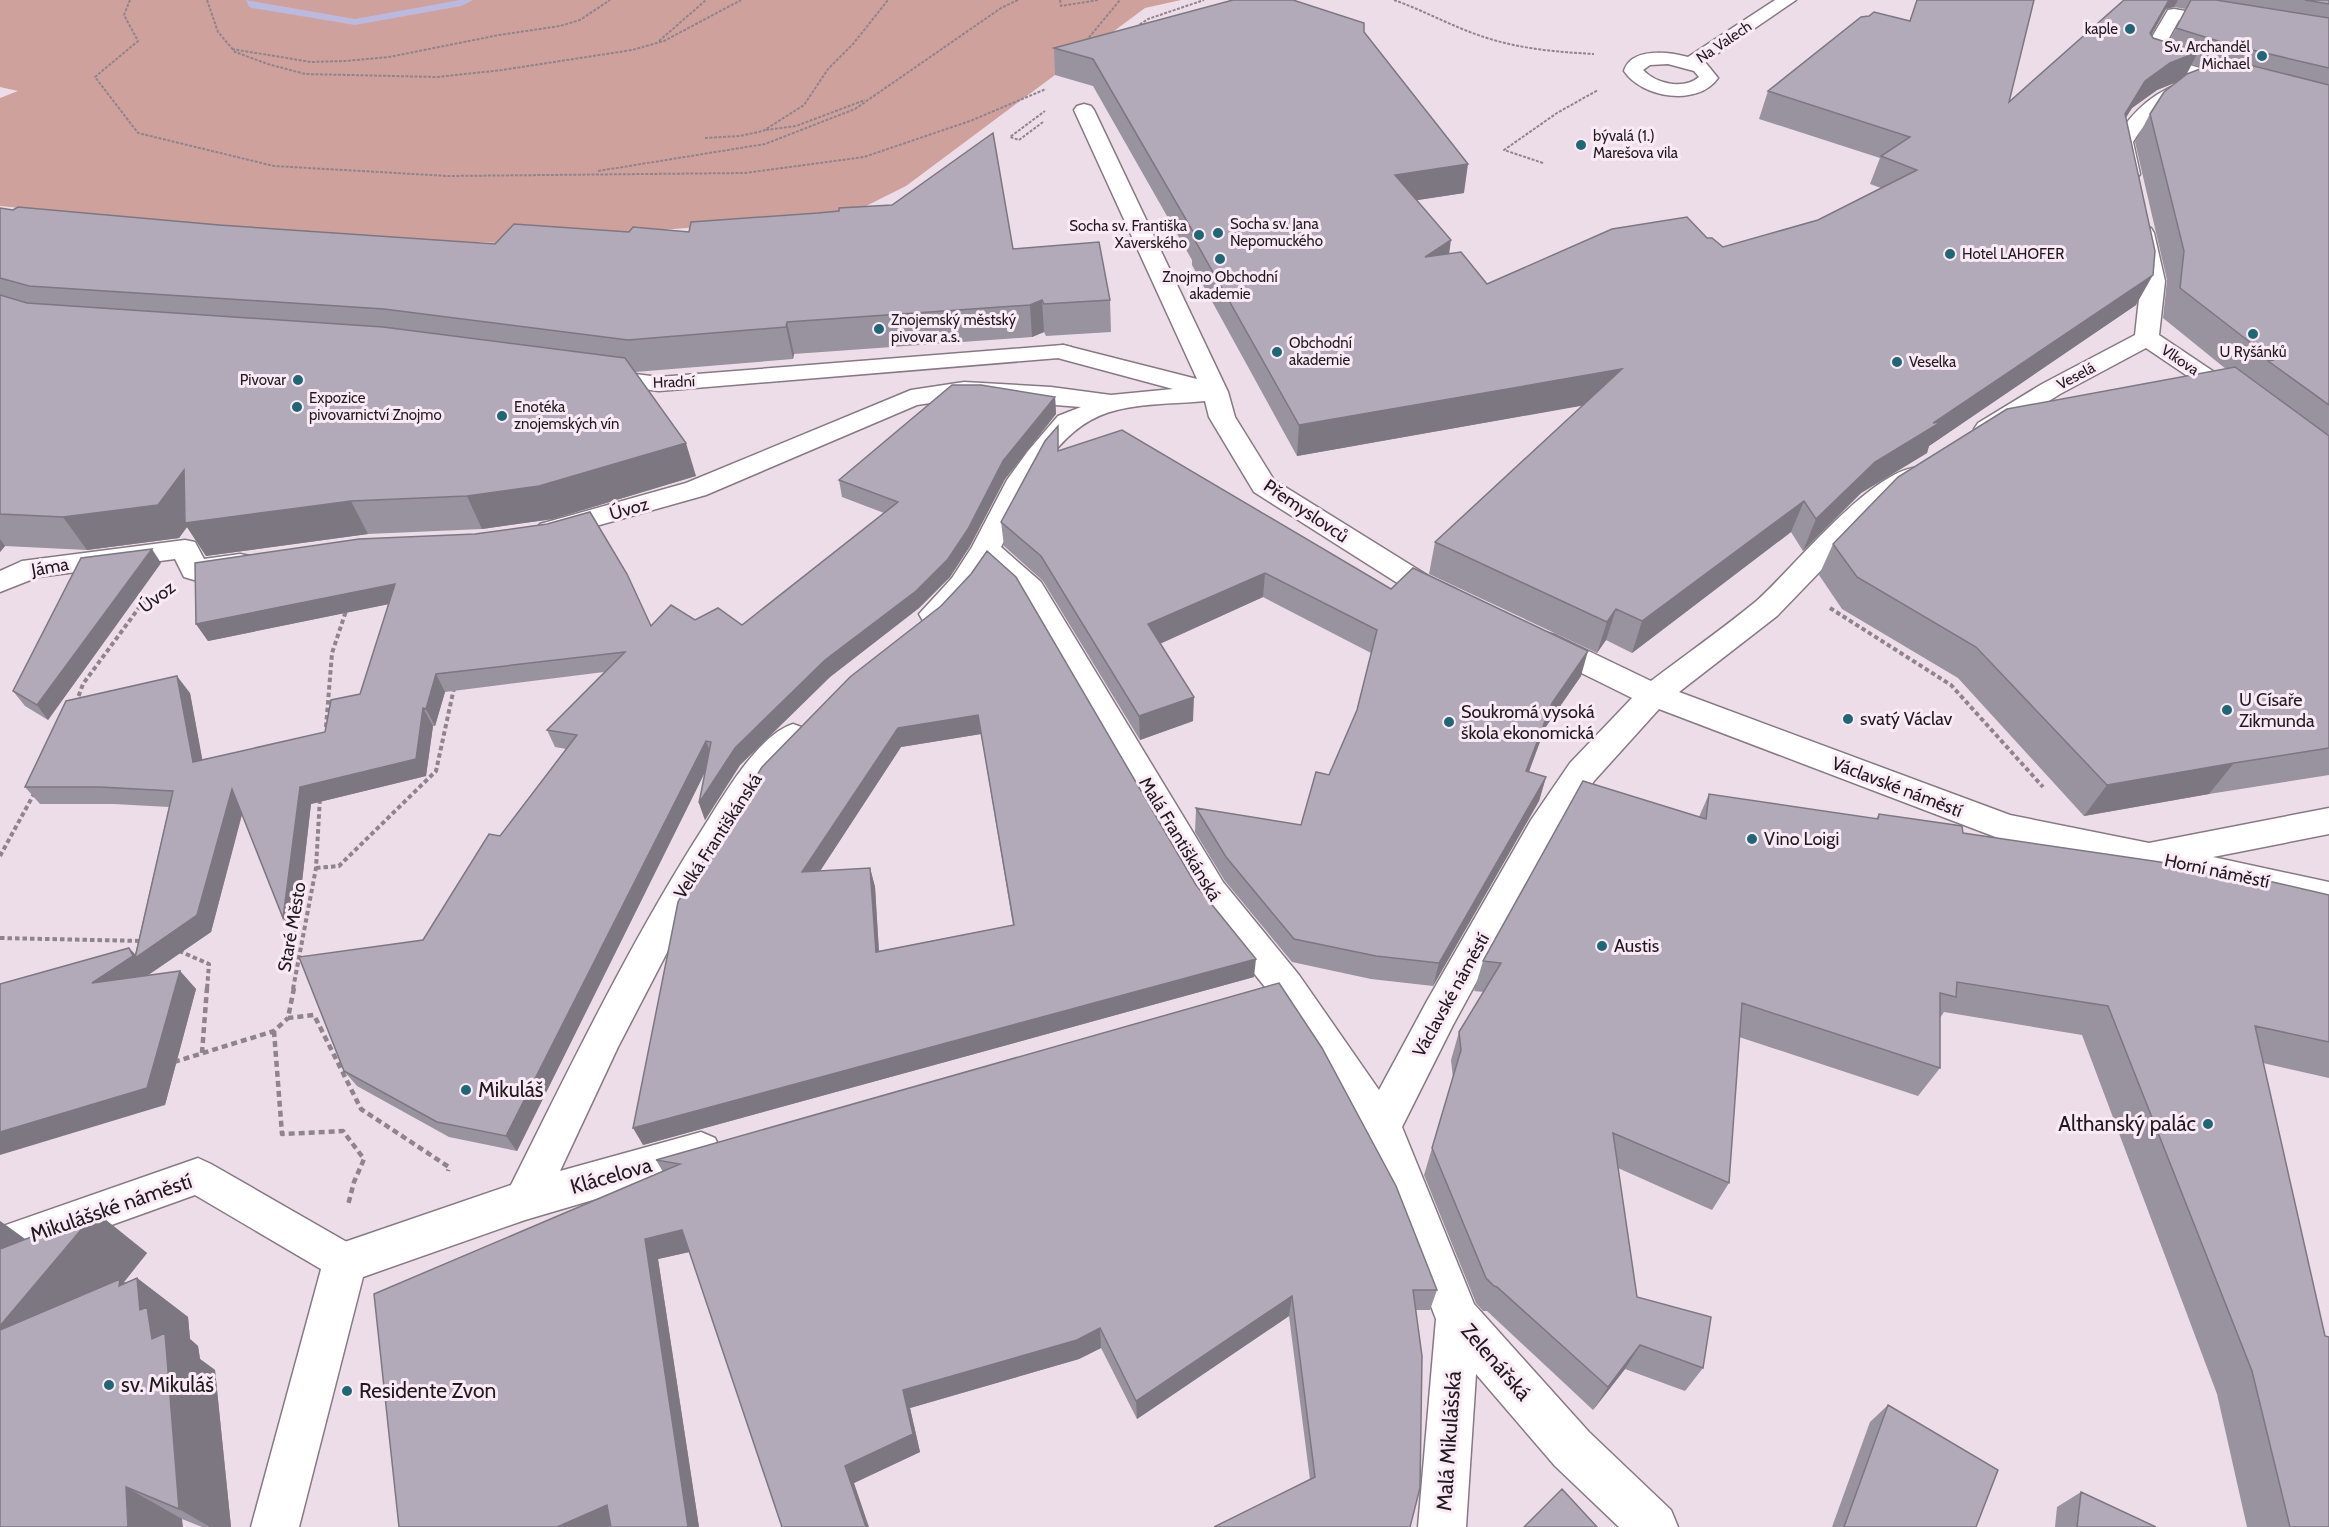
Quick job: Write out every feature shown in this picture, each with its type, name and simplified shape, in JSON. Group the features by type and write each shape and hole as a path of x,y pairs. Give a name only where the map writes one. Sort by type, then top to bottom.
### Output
{"street":[{"name":"Na Valech","path":"1692,63 1787,0"},
{"path":"2240,25 2174,14 2148,59 2256,90"},
{"name":"Na Valech","path":"1669,58 1701,67 1709,78 1706,82 1690,89 1653,86 1637,70 1646,60 1669,58"},
{"path":"2133,188 2123,142 2140,114 2165,96 2209,78"},
{"name":"Přemyslovců","path":"1084,110 1215,392 1222,417 1264,486 1420,584 1474,609"},
{"path":"2138,212 2153,281 2147,338"},
{"name":"Vlkova","path":"2147,338 2256,412"},
{"name":"Veselá","path":"1962,445 2051,389 2147,338"},
{"path":"1064,352 1215,392"},
{"name":"Úvoz","path":"523,534 554,530 696,489 911,398 964,390 1051,395 1111,403"},
{"path":"913,631 931,617 962,585 986,549 1022,480 1037,457 1067,422 1111,403 1215,392"},
{"name":"Václavské náměstí","path":"1381,1126 1440,1012 1558,803 1582,772 1654,695 1766,609 1872,501 1932,464"},
{"name":"Jáma","path":"0,582 32,568 185,549 194,570"},
{"name":"Malá Františkánská","path":"986,549 1031,589 1269,991 1381,1126"},
{"name":"Úvoz","path":"194,570 264,560"},
{"path":"1517,629 1654,695"},
{"name":"Václavské náměstí","path":"1654,695 2006,828 2146,856"},
{"name":"Velká Františkánská","path":"525,1200 604,1037 675,902 753,776 818,712"},
{"name":"Horní náměstí","path":"2146,856 2329,821"},
{"name":"Horní náměstí","path":"2146,856 2329,896"},
{"name":"Zelenářská","path":"1381,1126 1458,1319 1572,1449 1653,1527"},
{"name":"Klácelova","path":"345,1262 525,1200 733,1142"},
{"path":"274,1527 345,1262"},
{"name":"Malá Mikulášská","path":"1442,1527 1458,1319"}],"lane":[{"name":"Hradní","path":"577,374 659,384 1064,352"},
{"name":"Mikulášské náměstí","path":"0,1246 198,1176 345,1262"}],"path":[{"path":"130,0 124,15 138,41 95,77 138,133 274,166 448,176 745,173 864,157 970,121 1046,90"},
{"path":"207,0 218,32 235,52 268,64 305,74 437,77 502,70 620,52 657,42 741,0"},
{"path":"232,48 268,57 322,62 379,58 446,48 501,35 552,28 579,20 610,0"},
{"path":"657,42 706,0"},
{"path":"763,131 804,105 828,69 853,44 888,0"},
{"path":"586,173 765,144 855,109 1001,8 1018,0"},
{"path":"1060,0 1061,6 1098,0"},
{"path":"1086,42 1120,0"},
{"path":"1130,32 1148,19 1204,0"},
{"path":"1394,0 1419,8 1465,30 1498,42 1541,50 1617,56 1637,70 1557,113 1504,150 1543,163"},
{"path":"705,138 740,136 796,126 871,98"},
{"path":"1019,140 1010,137 1047,109"},
{"name":"Úvoz","path":"72,712 83,684 141,605 194,570"},
{"path":"325,734 332,653 350,599"},
{"path":"1826,601 1832,610 1893,646 1951,686 2048,793"},
{"path":"316,868 339,866 436,771 455,685"},
{"path":"0,856 39,783"},
{"name":"Staré Město","path":"288,1018 316,868 321,790"},
{"path":"0,938 154,941"},
{"path":"173,949 209,964 202,1053"},
{"path":"168,1064 273,1031 288,1018 314,1015 361,1109 449,1167 435,1231"},
{"path":"273,1031 282,1134 343,1131 364,1159 349,1200 345,1262"}],"shaded area":[{"path":"0,0 1181,0 1145,8 906,186 848,215 500,243 272,234 0,206 0,98 18,91 0,87"}],"building":[{"path":"1233,0 1293,0 1364,23 1364,32 1468,164 1395,175 1451,240 1425,257 1461,252 1487,284 1612,229 1687,217 1707,238 1712,238 1723,247 1818,220 1917,170 1881,156 1910,137 1768,91 1861,17 1869,16 1874,12 1910,21 1917,0 2034,0 2009,102 2124,0 2169,0 2150,33 2153,38 2198,52 2170,63 2145,81 2125,114 2155,251 2153,275 1933,423 1941,422 1875,462 1816,519 1804,501 1642,621 1616,609 1607,622 1435,542 1622,369 1299,425 1192,235 1195,235 1093,59 1054,48"},
{"path":"2191,0 2216,0 2329,18 2329,68 2231,45 2176,28"},
{"path":"2305,0 2329,0 2329,4"},
{"path":"2226,59 2329,85 2329,405 2268,361 2273,360 2180,288 2184,251 2150,114 2164,92 2187,74"},
{"path":"993,133 1013,249 1099,242 1110,300 1044,304 1042,300 1030,305 787,322 786,327 628,340 384,309 29,286 0,278 0,208 13,210 18,207 219,225 495,244 514,224 629,232 633,227 689,232 691,222 892,205"},
{"path":"0,295 27,303 383,327 625,358 686,443 539,486 467,496 351,501 185,523 184,470 158,505 63,517 0,514"},
{"path":"2235,367 2329,436 2329,748 2107,785 1976,647 1857,577 1833,544 1898,477 2007,409"},
{"path":"952,385 981,385 1055,397 1003,461 968,529 948,559 916,591 825,660 735,748 699,803 711,742 706,741 506,1136 437,1122 344,1071 299,957 423,940 489,834 500,836 577,735 547,730 625,652 436,674 426,709 423,708 416,759 300,787 283,918 232,789 197,915 135,958 173,791 100,787 25,787 66,701 177,676 193,762 325,732 331,700 360,694 395,584 196,624 195,563 359,539 475,534 547,524 590,512 627,574 651,626 671,605 695,620 718,608 742,625 898,502 839,480"},
{"path":"1058,426 1058,451 1122,430 1391,589 1413,568 1588,651 1552,703 1526,771 1546,777 1439,963 1376,956 1294,939 1226,857 1196,808 1301,825 1316,772 1329,775 1357,710 1377,630 1265,573 1148,624 1194,697 1139,716 1041,556 1001,522 1045,441"},
{"path":"152,549 37,705 13,691 81,558"},
{"path":"987,551 1016,577 1196,885 1256,959 633,1128 678,902 682,895 762,767 850,677 941,606 971,574","holes":["978,715 1014,925 876,952 870,868 802,872 898,728"]},
{"path":"1583,781 1706,819 1709,794 1878,819 1879,814 1962,826 1963,833 2160,862 2266,887 2264,880 2329,895 2329,1042 2255,1026 2325,1336 2329,1337 2329,1527 2290,1527 2252,1371 2108,1006 1957,982 1956,997 1940,993 1940,1068 1742,1003 1729,1183 1613,1133 1637,1297 1711,1317 1703,1368 1640,1345 1608,1387 1486,1278 1432,1148 1461,1050 1459,1032 1501,963 1483,961"},
{"path":"129,948 133,956 92,983 180,971 147,1088 0,1132 0,984"},
{"path":"1279,983 1322,1048 1396,1186 1437,1290 1413,1290 1422,1356 1420,1488 1410,1527 1214,1527 1315,1477 1292,1296 1136,1401 1100,1328 1077,1340 903,1390 913,1434 845,1466 866,1527 782,1527 682,1230 645,1239 688,1527 611,1527 607,1505 557,1527 399,1527 374,1294 680,1164 656,1160"},
{"path":"96,1212 0,1326 0,1249"},
{"name":"sv. Mikuláš","path":"137,1278 140,1310 147,1307 152,1339 165,1333 179,1509 126,1487 128,1527 0,1527 0,1330 120,1279 119,1286"},
{"path":"1888,1405 1998,1470 1976,1527 1844,1527"},
{"path":"1562,1489 1597,1527 1524,1527"},
{"path":"2081,1492 2156,1527 2077,1527"}],"waterway":[{"path":"251,0 252,5 355,22 468,0"}],"place":[{"name":"kaple","path":"2130,29"},
{"name":"Sv. Archanděl Michael","path":"2262,56"},
{"name":"bývalá (1.) Marešova vila","path":"1581,145"},
{"name":"Socha sv. Jana Nepomuckého","path":"1218,233"},
{"name":"Socha sv. Františka Xaverského","path":"1199,235"},
{"name":"Hotel LAHOFER","path":"1950,254"},
{"name":"Znojmo Obchodní akademie","path":"1220,259"},
{"name":"Znojemský městský pivovar a.s.","path":"879,329"},
{"name":"U Ryšánků","path":"2253,334"},
{"name":"Obchodní akademie","path":"1277,352"},
{"name":"Veselka","path":"1897,362"},
{"name":"Pivovar","path":"298,380"},
{"name":"Expozice pivovarnictví Znojmo","path":"297,407"},
{"name":"Enotéka znojemských vín","path":"502,416"},
{"name":"U Císaře Zikmunda","path":"2227,710"},
{"name":"svatý Václav","path":"1848,719"},
{"name":"Soukromá vysoká škola ekonomická","path":"1449,722"},
{"name":"Vino Loigi","path":"1752,839"},
{"name":"Austis","path":"1602,946"},
{"name":"Mikuláš","path":"466,1090"},
{"name":"Althanský palác","path":"2208,1124"},
{"name":"sv. Mikuláš","path":"109,1385"},
{"name":"Residente Zvon","path":"347,1391"}]}
